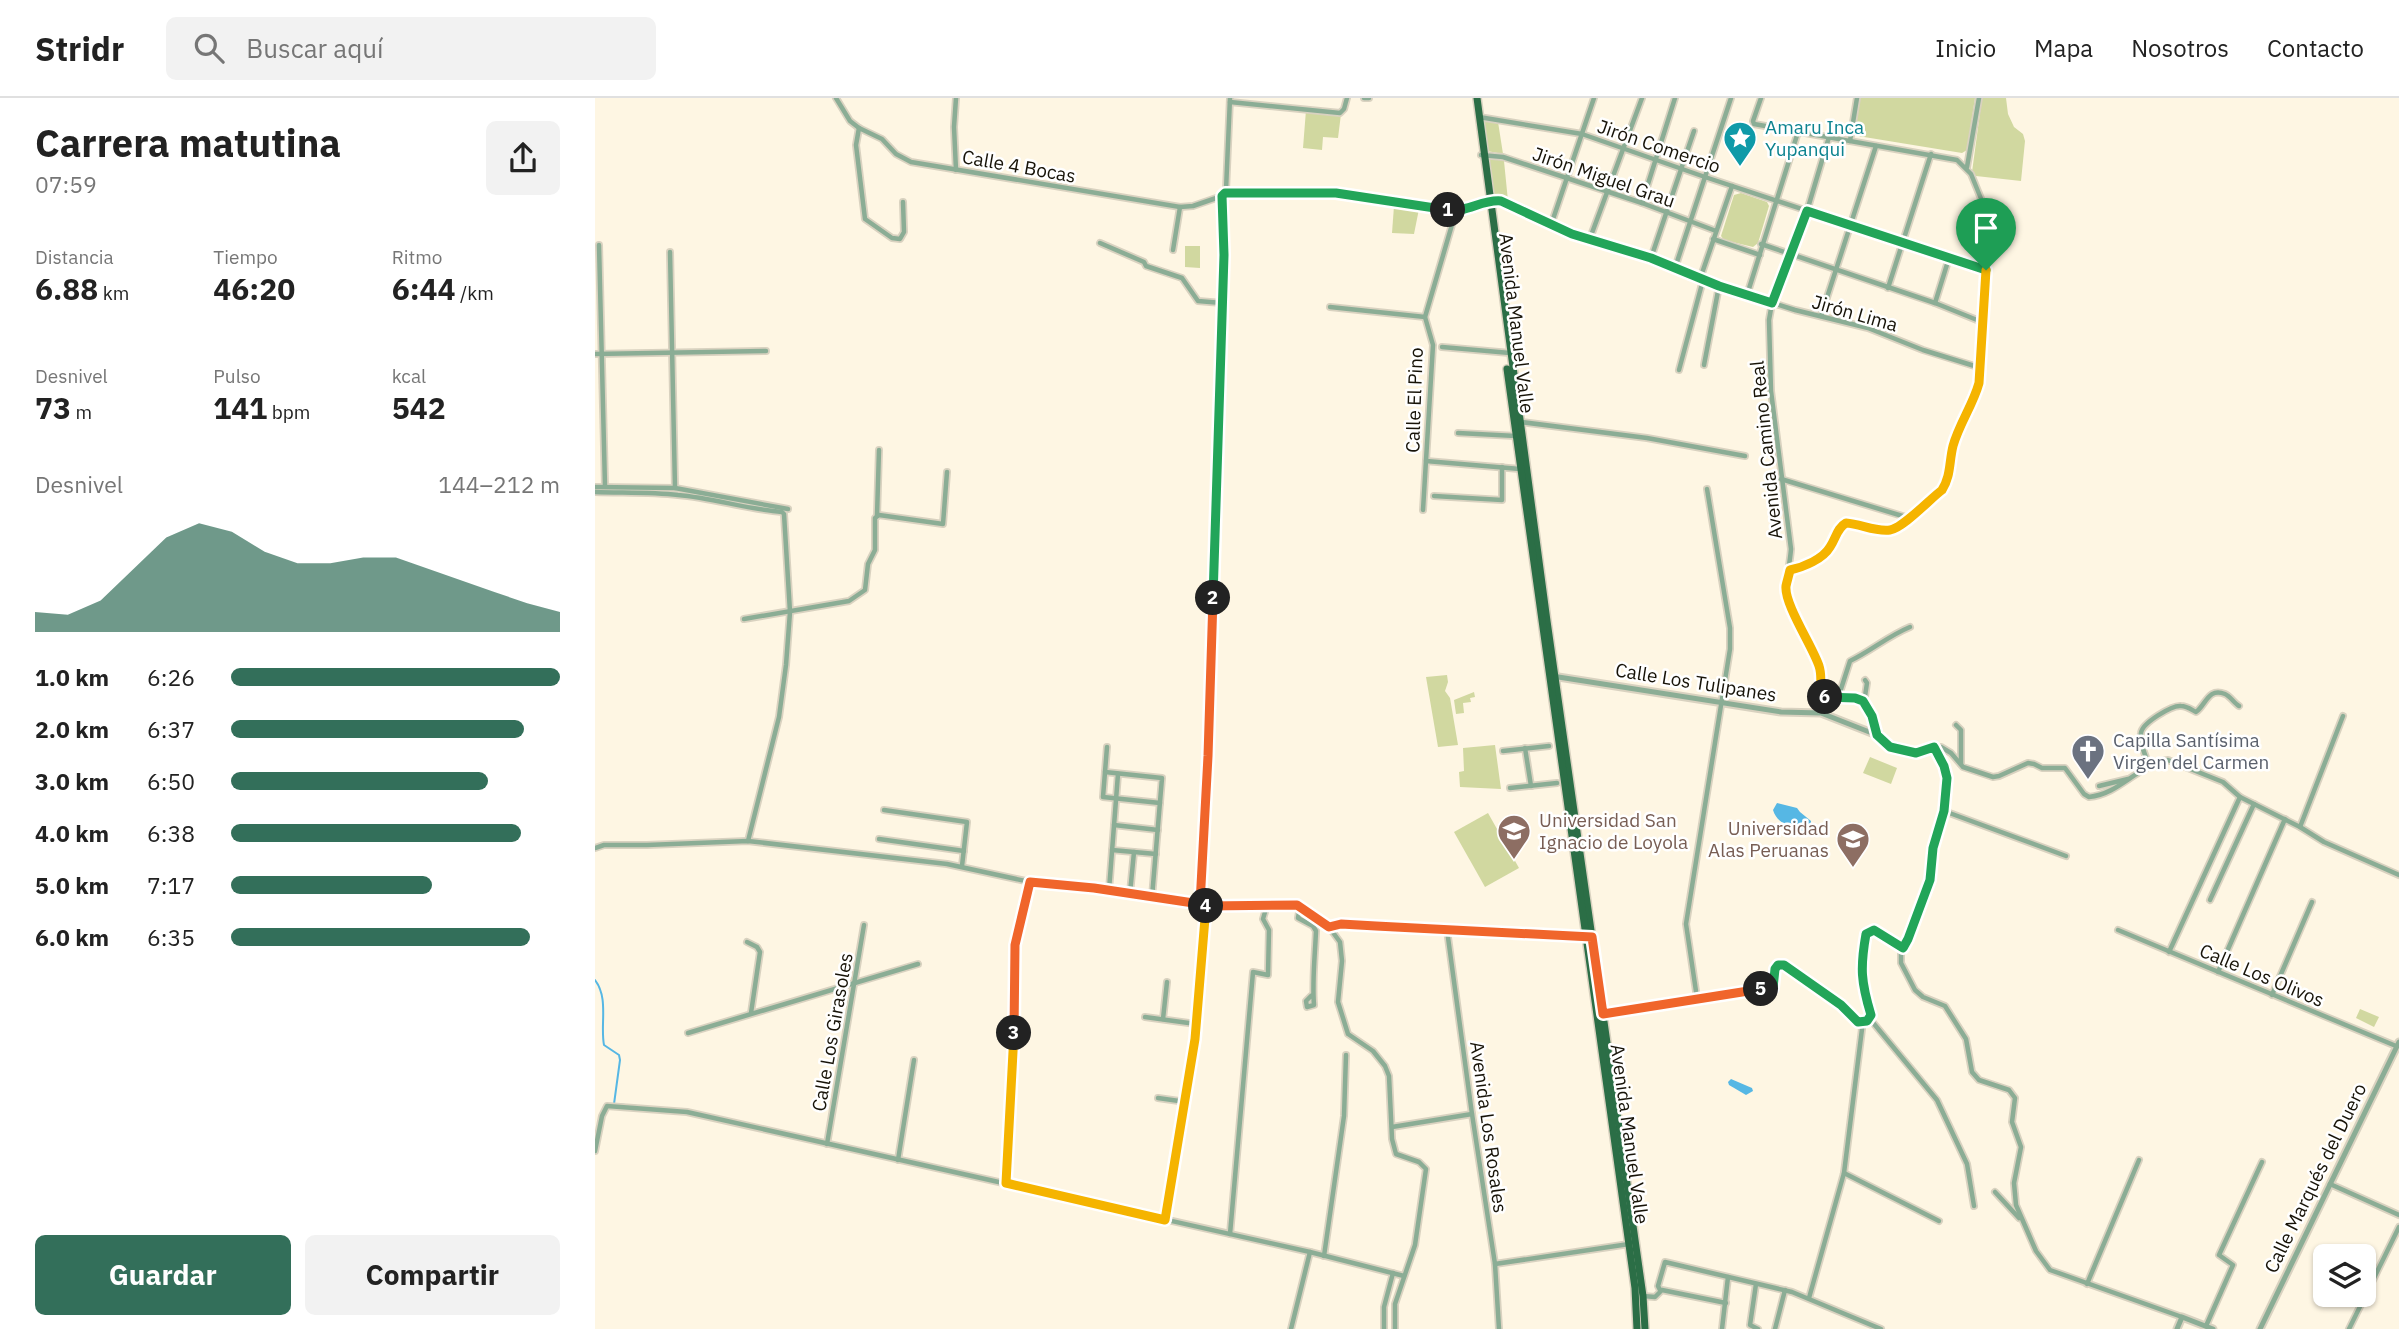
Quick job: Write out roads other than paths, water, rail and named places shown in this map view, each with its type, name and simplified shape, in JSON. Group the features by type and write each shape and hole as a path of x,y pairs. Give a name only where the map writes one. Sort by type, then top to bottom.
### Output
{"main road":[{"name":"Avenida Manuel Valle","path":"1477,98 1520,469 1632,1244 1643,1296 1645,1329"},
{"name":"Avenida Manuel Valle","path":"1507,352 1520,422 1552,676"},
{"name":"Avenida Manuel Valle","path":"1632,1244 1637,1329"}],"street":[{"name":"Calle 4 Bocas","path":"836,98 859,128 882,139 896,154 911,162 1180,207 1193,206 1223,194 1336,193 1456,211 1488,202"},
{"path":"956,98 956,170"},
{"path":"1165,1220 1186,1102 1196,1024 1203,905 1224,255 1223,194 1230,100 1341,113 1347,98"},
{"path":"1551,225 1594,98"},
{"path":"1589,241 1642,98"},
{"path":"1642,203 1675,98"},
{"path":"1675,268 1731,98"},
{"path":"1761,98 1753,123 1957,160 1967,168 1989,219 1981,368 1975,398 1953,446 1947,482 1942,490 1899,527 1890,530 1846,523 1841,526 1829,550 1819,558 1790,570"},
{"path":"1850,141 1857,98"},
{"path":"1967,168 1979,98"},
{"name":"Jirón Comercio","path":"1479,117 1582,134 1986,270"},
{"path":"859,128 856,145 865,219 892,238 900,239 904,232 903,202"},
{"path":"1651,258 1694,131"},
{"path":"1747,295 1798,132"},
{"name":"Avenida Camino Real","path":"1821,692 1819,666 1798,624 1786,586 1791,549 1771,391 1769,320 1772,303 1807,211 1829,137"},
{"path":"1821,316 1876,146"},
{"path":"1888,288 1931,154"},
{"name":"Jirón Miguel Grau","path":"1483,155 1503,157 1642,203 1716,231"},
{"path":"1679,370 1701,279 1732,186"},
{"name":"Jirón Lima","path":"1488,202 1506,202 1589,241 1651,258 1719,286 1868,328 1981,368"},
{"path":"1173,250 1180,207"},
{"name":"Calle El Pino","path":"1423,510 1433,345 1425,317 1456,211"},
{"path":"1713,239 1760,255"},
{"path":"1100,243 1144,262 1146,266 1182,278 1198,300 1222,303"},
{"path":"1761,244 1935,303 1982,322"},
{"path":"599,245 598,354 605,486"},
{"path":"670,252 675,488"},
{"path":"1935,303 1949,258"},
{"path":"1704,365 1719,286"},
{"path":"1330,307 1425,317"},
{"path":"1442,346 1507,352"},
{"path":"598,354 766,351"},
{"path":"1520,422 1647,438 1745,456"},
{"path":"1458,432 1516,436"},
{"path":"744,619 849,601 864,591 868,564 875,550 879,450"},
{"path":"1426,461 1520,469"},
{"path":"1434,496 1502,500 1502,467"},
{"path":"877,516 943,524 947,472"},
{"path":"1781,479 1909,517"},
{"path":"595,489 605,486 675,488 788,509"},
{"path":"595,489 677,494 783,513 790,612 779,718 748,841"},
{"path":"1697,998 1686,924 1730,649 1730,628 1707,489"},
{"path":"1821,692 1829,696 1840,692 1850,661 1885,638 1910,627"},
{"name":"Calle Los Tulipanes","path":"1552,676 1781,712 1821,713 1877,735"},
{"path":"1864,703 1867,684 1865,680"},
{"path":"1821,692 1827,698 1855,698 1864,703 1872,716 1877,735 1890,747 1913,753 1941,747 1951,753 1961,765 1993,777 2028,764 2045,769 2063,768 2071,774 2084,794 2091,797 2122,785 2137,771 2168,760 2223,782 2240,797 2324,842 2399,875"},
{"path":"2149,766 2140,733 2143,726 2155,717 2178,706 2196,712 2214,693 2227,694 2239,706"},
{"path":"2300,827 2343,716"},
{"path":"1956,724 1961,730 1961,765"},
{"path":"1503,751 1549,746"},
{"path":"1107,747 1103,797 1160,803"},
{"path":"1934,747 1947,778 1944,811 1933,848 1930,880 1903,948 1901,963 1915,990 1923,997 1945,1006 1966,1039 1972,1072 1979,1080 2009,1090 2015,1098 2012,1122 2021,1147 2014,1183 2017,1205 2036,1251 2050,1270 2209,1328 2233,1265 2219,1255 2262,1162"},
{"path":"1525,748 1531,786"},
{"path":"1105,772 1162,778 1152,897"},
{"path":"1109,890 1118,774"},
{"path":"2099,786 2130,778"},
{"path":"1510,788 1557,783"},
{"path":"2169,952 2240,797"},
{"path":"2210,900 2254,804"},
{"path":"884,810 967,822 962,866"},
{"path":"1944,811 2066,856"},
{"path":"2217,972 2285,819"},
{"path":"1114,825 1158,830"},
{"path":"879,838 964,850"},
{"path":"595,848 604,845 748,841 962,866 1030,882 1109,890 1203,905 1300,907 1329,927 1340,942 1342,950 1338,994 1348,1034 1373,1052 1385,1066 1389,1076 1396,1154 1419,1161 1426,1169 1415,1245 1395,1304 1395,1329"},
{"path":"1112,850 1156,854"},
{"path":"1130,893 1134,852"},
{"path":"1006,1183 1014,1047 1015,945 1030,882"},
{"path":"2272,995 2312,902"},
{"path":"1230,1234 1253,972 1268,975 1269,930 1263,919 1267,905"},
{"path":"1300,907 1298,918 1313,926 1316,931 1311,996"},
{"path":"1329,927 1341,924 1589,938"},
{"name":"Calle Los Girasoles","path":"827,1144 864,925"},
{"name":"Avenida Los Rosales","path":"1447,930 1495,1264 1499,1329"},
{"path":"1903,948 1874,930 1866,934 1861,983 1870,1019 1937,1100 1967,1164 1974,1206"},
{"name":"Calle Los Olivos","path":"2118,930 2397,1044"},
{"path":"747,942 757,947 760,952 751,1013"},
{"path":"688,1033 918,964"},
{"path":"1600,1014 1773,988 1775,969 1778,965 1784,965 1841,1005 1858,1022 1862,1029 1844,1173 1809,1298"},
{"path":"1163,1019 1167,982"},
{"path":"1145,1017 1196,1024"},
{"path":"1858,1022 1863,1023 1870,1019"},
{"name":"Calle Marqués del Duero","path":"2260,1329 2397,1044"},
{"path":"1324,1256 1344,1116 1346,1055"},
{"path":"898,1160 914,1060"},
{"path":"1158,1098 1186,1102"},
{"path":"595,1151 604,1109 611,1105 687,1112 1310,1252 1404,1276"},
{"path":"1392,1127 1472,1114"},
{"path":"2087,1284 2139,1160"},
{"path":"1844,1173 1939,1221"},
{"path":"2329,1183 2399,1215"},
{"path":"1995,1192 2024,1224"},
{"path":"2349,1329 2399,1227"},
{"path":"1495,1264 1632,1244"},
{"path":"1291,1329 1310,1252"},
{"path":"1660,1290 1658,1286 1665,1262 1785,1290 1881,1329"},
{"path":"1384,1329 1384,1307 1393,1273"},
{"path":"1722,1329 1728,1277"},
{"path":"1756,1284 1750,1325 1758,1329"},
{"path":"1643,1296 1654,1297 1660,1290"},
{"path":"1660,1290 1726,1303"},
{"path":"1775,1329 1785,1290"},
{"path":"2176,1329 2182,1317"}],"water":[{"path":"1777,803 1797,808 1811,821 1810,831 1798,835 1798,829 1780,821 1773,810"},
{"path":"1731,1079 1752,1088 1753,1091 1746,1095 1729,1085"}],"waterway":[{"path":"595,980 602,995 604,1045 619,1055 620,1060 614,1104 672,1109"}],"place":[{"name":"Amaru Inca Yupanqui","path":"1740,168"},
{"name":"Capilla Santísima Virgen del Carmen","path":"2088,781"},
{"name":"Universidad San Ignacio de Loyola","path":"1514,861"},
{"name":"Universidad Alas Peruanas","path":"1853,869"}]}
